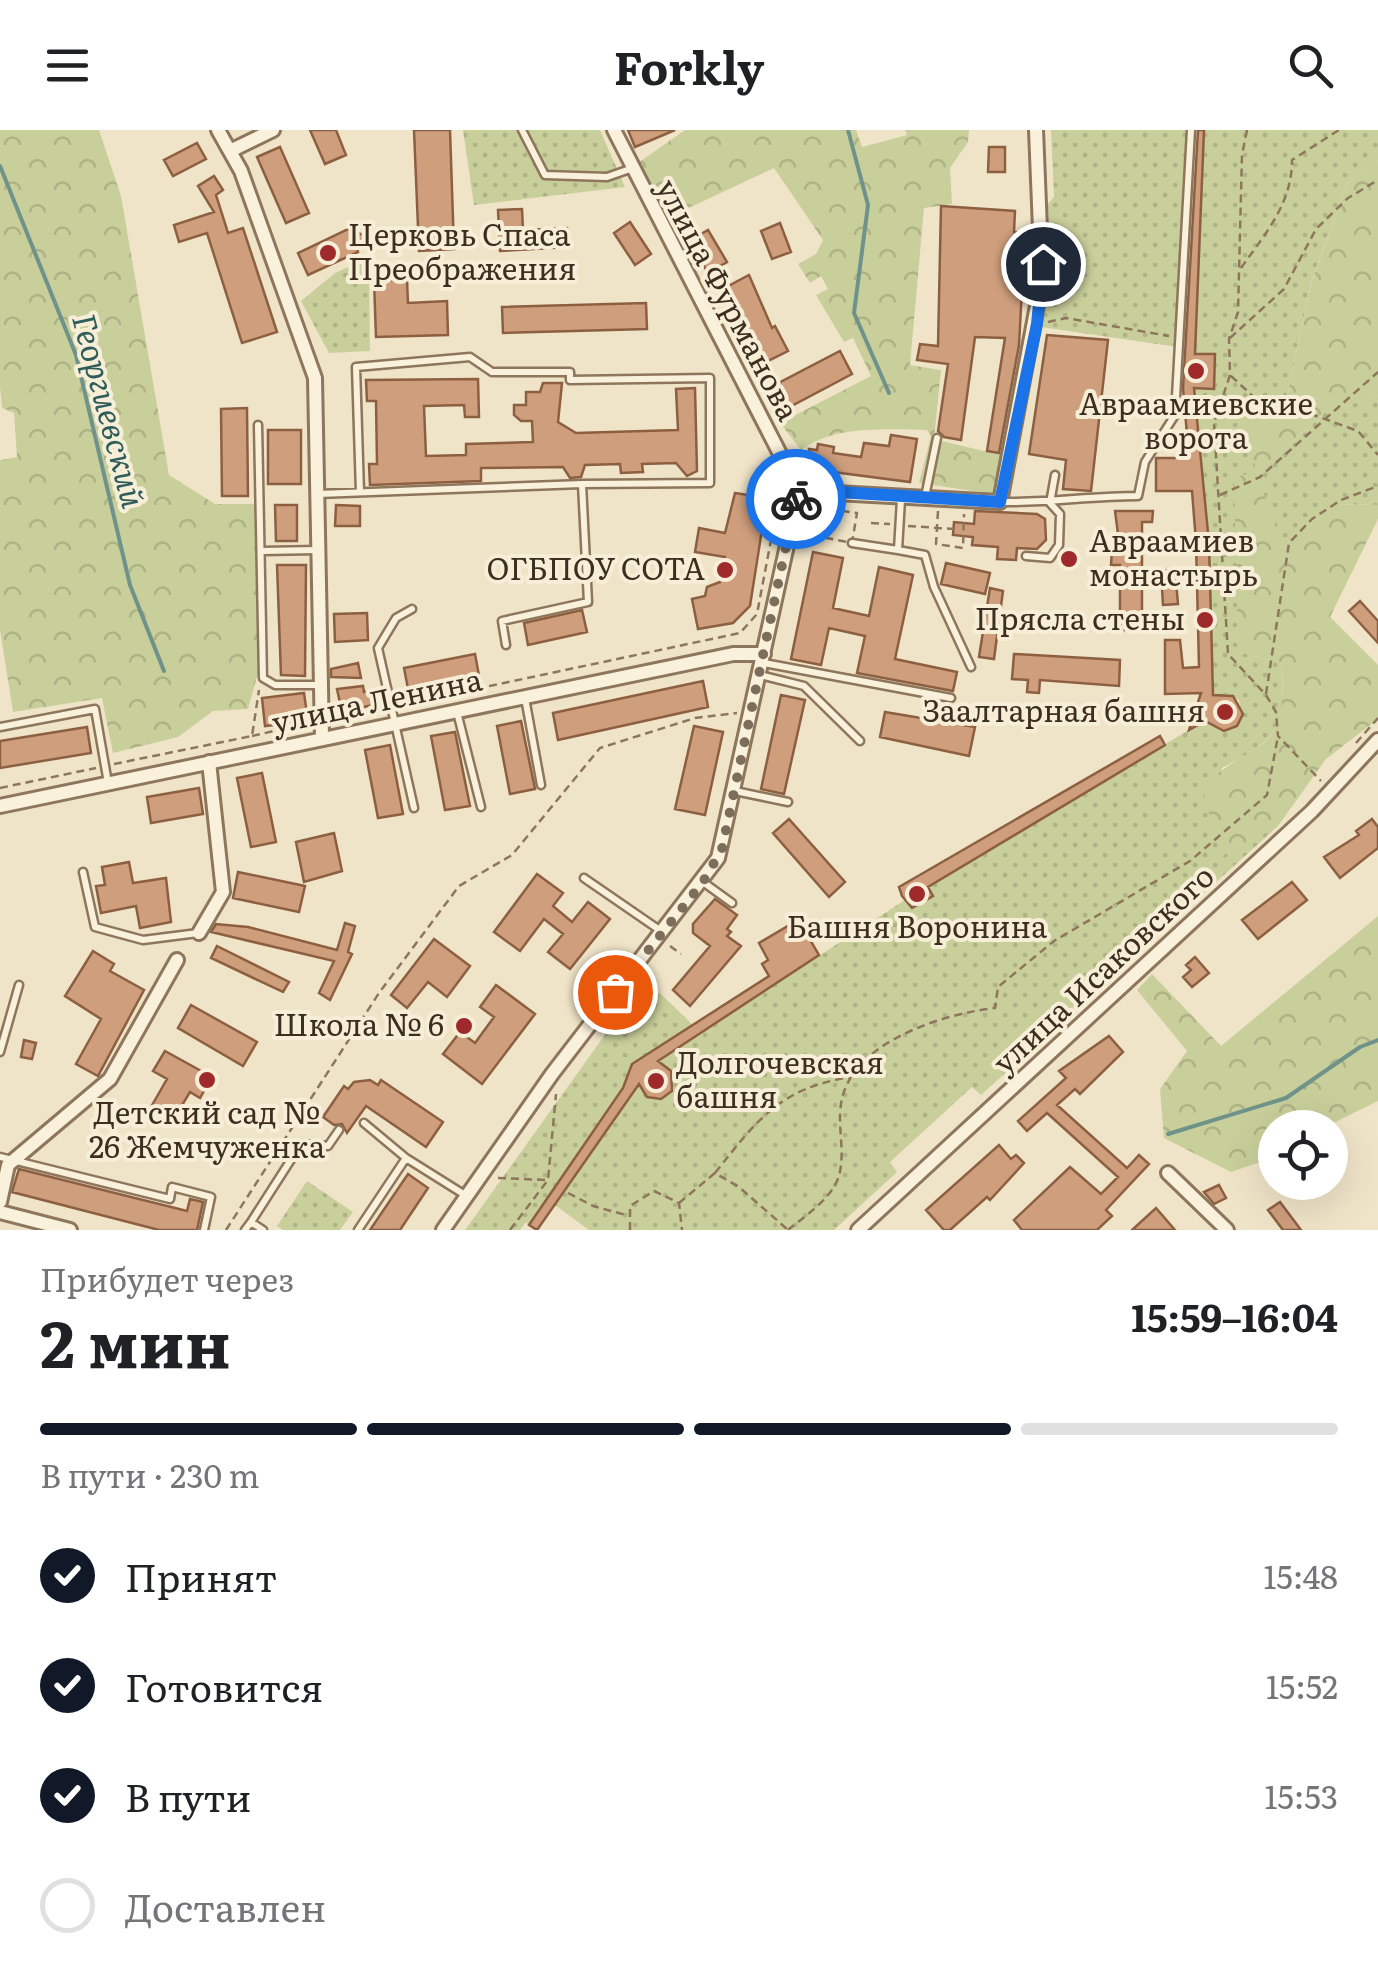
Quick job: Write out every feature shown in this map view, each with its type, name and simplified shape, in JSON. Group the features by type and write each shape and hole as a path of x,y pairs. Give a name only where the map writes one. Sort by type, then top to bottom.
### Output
{"street":[{"path":"218,130 242,171 315,378 322,738"},
{"path":"230,151 273,130"},
{"name":"улица Фурманова","path":"614,130 630,169 798,493"},
{"path":"443,1230 662,931 703,882 722,849 798,493 1000,502 1037,324 1043,264 1036,130"},
{"name":"улица Ленина","path":"0,806 732,654 762,664"},
{"name":"улица Исаковского","path":"858,1230 1312,811 1378,740"},
{"path":"199,933 223,892 210,762"},
{"path":"70,1230 1,1212 7,1159 110,1080 177,960"},
{"path":"1168,1173 1227,1230"}],"lane":[{"path":"522,130 545,175 607,178 630,169"},
{"path":"1000,502 1050,503 1076,496 1138,496 1144,462 1175,415 1191,130"},
{"path":"317,494 710,483 710,378 570,380 570,372 492,372 470,357 356,366 360,492"},
{"path":"258,426 263,678 275,685 321,685"},
{"path":"932,499 937,438"},
{"path":"1050,503 1055,475"},
{"path":"506,644 502,621 588,602 582,484"},
{"path":"777,490 798,493"},
{"path":"898,550 901,498"},
{"path":"1026,556 1050,558 1059,545 1060,514 1050,503"},
{"path":"852,543 925,555 934,587 970,668"},
{"path":"262,552 318,550"},
{"path":"412,609 396,618 378,648 414,808"},
{"path":"762,664 951,698"},
{"path":"762,664 804,686 860,741"},
{"path":"524,697 541,785"},
{"path":"0,727 95,709 108,783"},
{"path":"457,710 481,807"},
{"path":"735,791 788,802"},
{"path":"83,872 95,928 143,940 199,933"},
{"path":"584,878 662,931"},
{"path":"703,882 732,903"},
{"path":"0,1052 19,986"},
{"path":"364,1123 406,1158 465,1195"},
{"path":"245,1230 301,1144 328,1146 339,1130"},
{"path":"358,1230 406,1158"},
{"path":"7,1159 170,1199 172,1187 211,1197 204,1230"},
{"path":"251,1222 262,1230"}],"path":[{"path":"715,1172 788,1230 820,1204 838,1180 840,1105 860,1066 903,1033 960,1012 995,1008 998,987 1054,941 1190,861 1268,795 1278,736 1276,712 1228,654 1215,410 1230,375 1229,339 1238,312 1242,154 1247,130"},
{"path":"1240,270 1284,206 1292,183 1292,160 1339,130"},
{"path":"1229,339 1284,289 1316,229 1348,198 1378,180"},
{"path":"1037,324 1066,318 1180,338"},
{"path":"1219,496 1260,477 1378,372"},
{"path":"1230,375 1257,400 1272,400 1358,431 1378,455"},
{"path":"1266,696 1289,543 1326,510 1378,486"},
{"path":"0,788 740,633 757,614 777,490"},
{"path":"932,499 936,544 955,550 963,548 966,523"},
{"path":"816,507 857,513 852,543 811,535 816,507"},
{"path":"871,523 954,529"},
{"path":"252,736 263,678"},
{"path":"226,1230 379,993 459,886 512,855 600,748 696,718 742,712"},
{"path":"1278,736 1322,781"},
{"path":"679,1203 715,1172 756,1122 809,1084 853,1077"},
{"path":"510,1230 548,1180 556,1093"},
{"path":"498,1178 548,1180"},
{"path":"630,1230 628,1215 636,1198 654,1191 679,1203 684,1219 682,1230"},
{"path":"568,1193 593,1206 628,1215"}],"green space":[{"path":"0,130 99,130 121,196 169,475 215,504 257,504 258,673 248,709 213,711 178,737 113,753 102,698 13,712 0,630 0,460 17,457 14,413 2,408 0,387"},
{"path":"463,130 600,130 625,187 474,205"},
{"path":"685,130 856,130 862,147 907,135 905,130 969,130 968,142 950,168 952,204 924,208 910,365 941,370 934,439 1004,456 993,494 919,483 931,436 927,430 845,432 801,450 780,423 871,376 853,338 844,342 816,295 828,289 821,276 810,283 798,264 816,254 823,240 774,168 667,218 635,165"},
{"path":"1051,130 1191,130 1184,348 1041,327 1047,205 1054,197"},
{"path":"1204,130 1378,130 1378,161 1347,184 1311,283 1287,397 1238,397 1257,471 1326,412 1378,396 1378,505 1336,504 1282,548 1256,472 1237,587 1238,652 1283,663 1282,703 1275,729 1268,738 1222,768 1221,856 1278,826 981,1095 972,1087 890,1162 897,1172 834,1230 589,1230 555,1205 639,1084 647,1097 661,1099 672,1091 671,1071 653,1064 905,900 912,908 932,896 928,887 1207,719 1223,731 1241,720 1239,700 1226,694 1214,698 1209,543 1194,388 1214,388 1215,355 1195,354"},
{"path":"1378,161 1378,396 1326,412 1256,472 1283,547 1336,504 1378,505 1378,519 1330,617 1378,665 1378,719 1326,759 1278,826 1221,856 1202,788 1265,742 1279,717 1282,695 1283,663 1238,652 1234,478 1256,471 1237,397 1287,397 1311,284 1347,184"},
{"path":"357,263 369,263 370,351 329,353 301,301 335,273"},
{"path":"1378,916 1378,1101 1348,1116 1348,1110 1258,1110 1258,1163 1231,1172 1164,1138 1160,1089 1187,1051 1137,990 1152,974 1221,1046"},
{"path":"645,979 693,1025 632,1065 623,1088 529,1225 526,1222 520,1230 465,1230"},
{"path":"307,1181 353,1212 340,1230 283,1230 277,1226"}],"building":[{"path":"310,130 336,130 346,155 325,164"},
{"path":"414,130 450,130 454,249 419,251"},
{"path":"628,130 675,130 635,147"},
{"path":"1198,130 1204,130 1195,354 1215,354 1214,389 1194,388 1209,543 1213,695 1233,696 1243,714 1237,726 1224,731 1205,721 1189,730 1201,693 1165,694 1165,640 1180,640 1183,668 1199,667 1196,542 1192,491 1156,491 1156,458 1189,458 1183,388"},
{"path":"197,143 206,159 173,176 164,160"},
{"path":"280,147 309,213 286,223 257,157"},
{"path":"989,147 1005,147 1005,172 988,172"},
{"path":"214,176 223,190 216,195 228,233 243,228 277,332 242,343 207,233 179,242 174,225 214,212 198,186"},
{"path":"941,206 1015,211 1014,232 1025,233 1019,345 999,453 987,451 1005,338 975,337 961,440 944,437 938,431 948,364 917,360 920,344 938,346"},
{"path":"522,209 523,230 567,228 568,247 500,251 498,210"},
{"path":"630,222 651,254 635,265 614,233"},
{"path":"780,223 791,252 772,259 761,231"},
{"name":"Церковь Спаса Преображения","path":"348,229 363,235 364,245 357,248 358,252 308,275 298,253"},
{"path":"708,230 727,262 708,273 689,241"},
{"path":"749,275 772,328 775,326 788,351 758,366 719,291"},
{"path":"407,280 408,303 447,301 448,335 376,337 374,281"},
{"path":"646,303 647,329 503,333 502,307"},
{"path":"1047,335 1108,340 1091,491 1063,489 1066,460 1029,454"},
{"path":"840,351 852,374 780,412 767,389"},
{"path":"478,379 479,417 465,417 464,405 424,406 426,456 466,455 466,444 533,442 532,421 521,421 514,415 514,405 526,405 526,392 540,392 543,383 562,383 558,422 576,433 678,430 676,389 695,388 697,471 687,476 676,463 642,464 643,472 621,473 620,464 585,465 581,477 570,478 563,467 481,468 481,481 370,485 369,464 377,464 376,401 367,401 366,380"},
{"path":"247,408 248,496 222,496 221,409"},
{"path":"268,430 301,430 301,484 268,484"},
{"path":"891,435 917,439 910,482 818,470 811,459 809,449 817,450 818,444 834,447 833,453 861,457 864,443 889,446"},
{"path":"735,493 767,498 750,606 733,623 698,629 692,599 705,596 707,587 720,582 725,557 695,552 699,528 725,533"},
{"path":"275,505 297,505 297,541 276,541"},
{"path":"336,505 360,506 360,526 335,526"},
{"path":"975,511 1037,514 1045,519 1046,540 1037,549 1017,548 1016,560 997,559 998,547 972,545 973,537 953,535 954,522 974,524"},
{"path":"1115,511 1153,511 1152,522 1142,522 1142,630 1120,630 1120,565 1111,565 1112,549 1120,549"},
{"path":"813,552 843,558 833,608 869,616 879,567 913,575 895,659 957,672 953,691 857,673 865,636 829,628 821,665 791,659"},
{"path":"946,563 990,573 985,594 941,584"},
{"path":"277,565 306,565 305,676 281,675"},
{"path":"1175,570 1178,604 1163,605 1161,571"},
{"path":"990,588 1003,591 994,659 979,657"},
{"path":"1360,601 1378,621 1378,643 1349,611"},
{"path":"582,610 587,632 528,645 524,623"},
{"path":"367,613 368,640 335,642 334,614"},
{"path":"475,654 480,681 409,694 404,668"},
{"path":"1014,654 1120,660 1119,686 1040,680 1039,693 1027,692 1028,680 1012,679"},
{"path":"358,663 361,678 331,677 331,669"},
{"path":"703,681 708,707 558,740 553,713"},
{"path":"363,686 364,692 379,689 382,703 342,712 337,689"},
{"path":"304,693 308,721 265,726 262,698"},
{"path":"781,695 805,700 784,794 761,789"},
{"path":"885,712 975,727 969,756 880,737"},
{"path":"521,721 535,789 510,794 497,726"},
{"path":"694,726 723,732 705,815 675,809"},
{"path":"87,727 91,753 0,768 0,741"},
{"path":"455,732 470,806 445,810 431,736"},
{"path":"1160,736 1165,745 928,887 933,896 912,908 902,896 899,887"},
{"path":"390,745 403,814 378,818 365,750"},
{"path":"262,773 276,842 251,847 237,778"},
{"path":"199,788 203,814 151,823 147,797"},
{"path":"789,819 845,882 829,897 773,833"},
{"path":"1372,819 1378,827 1378,848 1340,878 1324,857 1359,835 1356,831"},
{"path":"334,833 342,871 304,882 296,842"},
{"path":"129,862 133,883 166,878 171,922 140,928 136,906 101,913 96,886 105,885 102,867"},
{"path":"238,872 305,886 299,912 233,898"},
{"path":"537,874 563,893 553,906 572,922 588,902 610,919 570,969 548,952 563,934 544,919 520,951 494,932"},
{"path":"1292,882 1307,900 1258,939 1242,920"},
{"path":"715,899 737,915 727,929 731,932 727,936 741,946 690,1006 673,990 710,946 693,933 693,924"},
{"path":"345,923 355,926 348,952 352,954 330,1000 319,993 334,961 211,932 216,924 248,927 337,950"},
{"path":"793,923 796,927 801,924 819,955 658,1061 671,1071 672,1091 661,1099 647,1097 639,1084 537,1230 529,1225 623,1088 632,1064 769,976 762,964 768,960 759,943"},
{"path":"434,939 470,966 447,997 428,982 407,1008 391,995"},
{"path":"217,946 289,982 283,992 211,958"},
{"path":"93,951 114,964 110,971 144,990 98,1076 76,1064 101,1019 65,996"},
{"path":"1195,957 1209,973 1192,987 1183,977 1191,970 1186,965"},
{"path":"496,985 535,1014 482,1084 443,1054 460,1032 475,1043 494,1017 480,1007"},
{"path":"191,1005 257,1042 243,1066 178,1028"},
{"path":"1109,1036 1123,1052 1080,1094 1075,1089 1057,1105 1127,1168 1139,1155 1149,1164 1106,1210 1112,1216 1097,1230 1022,1230 1014,1220 1070,1167 1101,1194 1118,1177 1047,1113 1027,1131 1018,1121 1066,1078 1059,1071"},
{"path":"24,1040 36,1043 32,1059 21,1057"},
{"path":"165,1051 212,1077 200,1098 190,1092 173,1120 151,1107 167,1079 153,1071"},
{"path":"370,1080 378,1085 381,1080 443,1122 426,1147 366,1106 347,1133 342,1124 334,1125 323,1117 344,1086 348,1089 354,1082"},
{"path":"999,1145 1011,1159 1016,1155 1024,1163 990,1200 987,1197 950,1230 944,1230 926,1210"},
{"path":"19,1169 187,1211 190,1199 203,1202 197,1230 159,1230 12,1192"},
{"path":"408,1174 428,1188 400,1230 370,1230"},
{"path":"1219,1185 1226,1198 1214,1204 1204,1192"},
{"path":"1280,1202 1301,1230 1283,1230 1268,1210"},
{"path":"1156,1208 1175,1230 1132,1230"}],"waterway":[{"path":"848,130 868,205 854,313 889,393"},
{"name":"Георгиевский","path":"0,166 76,355 130,585 164,671"},
{"path":"1168,1134 1286,1098 1360,1047 1378,1040"}],"way so far":[{"path":"615,992 703,882 722,849 796,499"}],"place":[{"name":"Церковь Спаса Преображения","path":"328,253"},
{"name":"Авраамиевские ворота","path":"1196,371"},
{"name":"Авраамиев монастырь","path":"1069,559"},
{"name":"ОГБПОУ СОТА","path":"725,570"},
{"name":"Прясла стены","path":"1205,620"},
{"name":"Заалтарная башня","path":"1225,712"},
{"name":"Башня Воронина","path":"917,894"},
{"name":"Школа № 6","path":"464,1026"},
{"name":"Детский сад № 26 Жемчуженка","path":"207,1080"},
{"name":"Долгочевская башня","path":"656,1081"}],"route":[{"path":"796,499 799,491 806,490 1000,502 1037,324 1043,264"}]}
